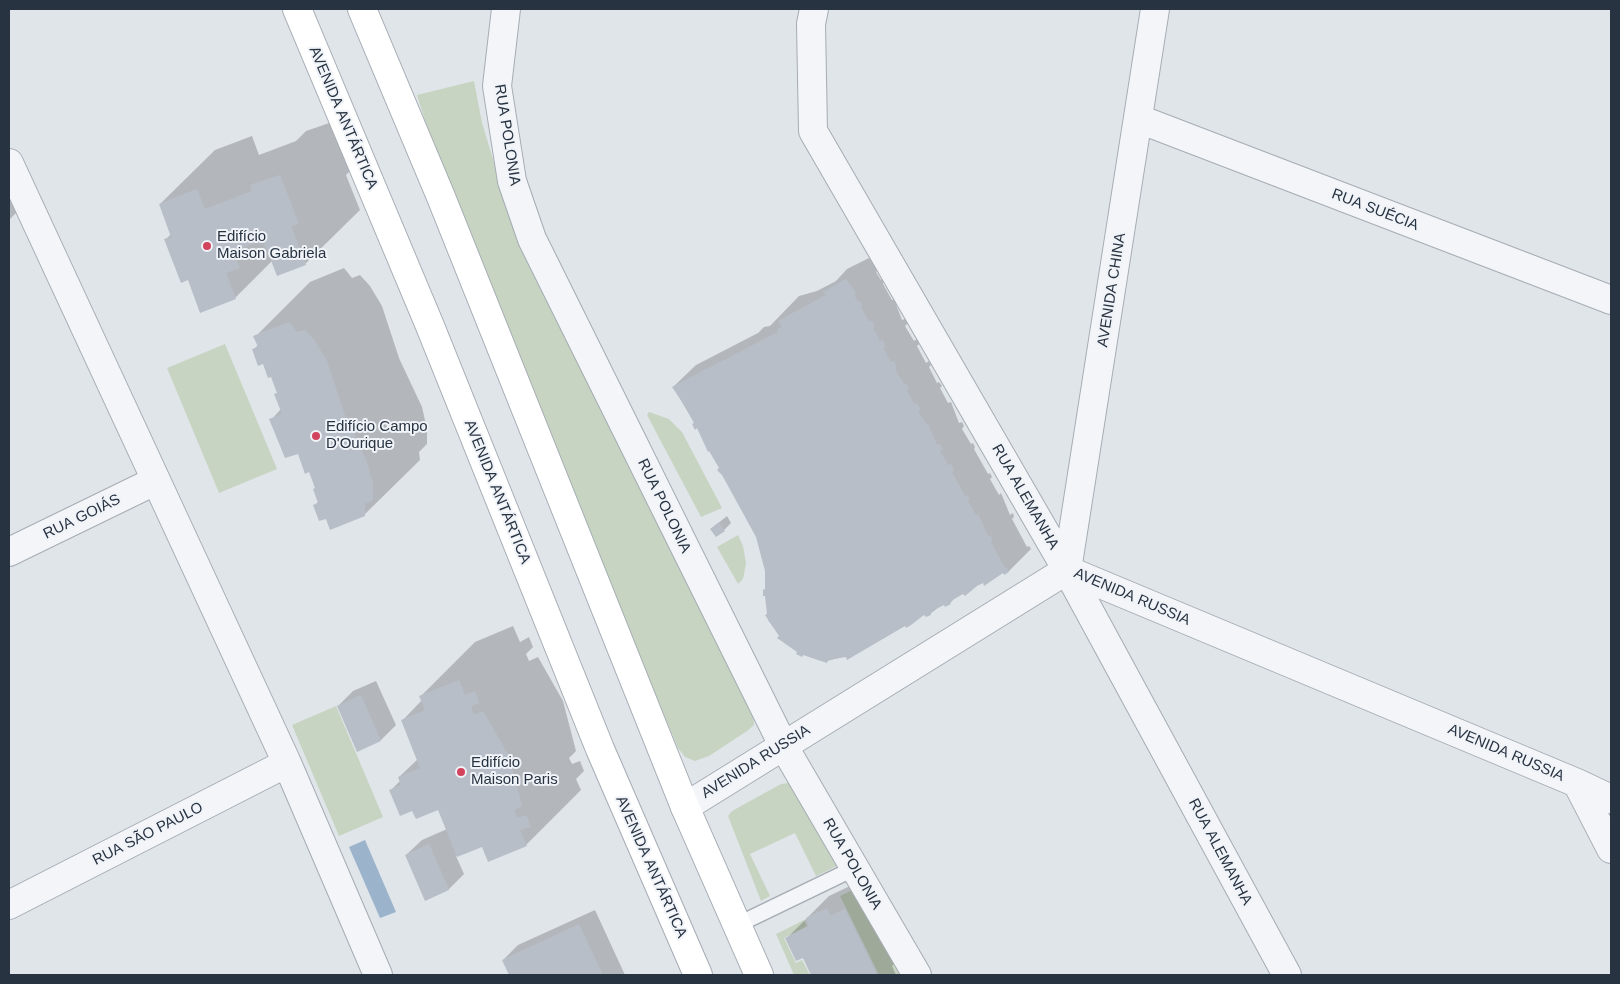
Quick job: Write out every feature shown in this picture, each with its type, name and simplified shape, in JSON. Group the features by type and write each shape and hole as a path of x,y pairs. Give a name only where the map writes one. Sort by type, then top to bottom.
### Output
{"main road":[{"name":"AVENIDA ANTÁRTICA","path":"297,9 434,335 600,749 698,975"},
{"path":"362,9 441,197 684,807 759,975"}],"street":[{"name":"RUA POLONIA","path":"506,9 496,86 512,181 532,239 783,745 917,975"},
{"name":"RUA ALEMANHA","path":"814,9 811,24 813,131 1067,570 1287,975"},
{"name":"AVENIDA CHINA","path":"1067,570 1155,9"},
{"name":"RUA SUÉCIA","path":"1139,119 1611,300"},
{"path":"9,163 155,481 288,763 378,975"},
{"name":"RUA GOIÁS","path":"9,552 155,481"},
{"name":"AVENIDA RUSSIA","path":"684,807 1067,570 1576,782 1611,799"},
{"name":"RUA SÃO PAULO","path":"9,905 288,763"},
{"path":"1576,782 1611,849"}],"lane":[{"path":"737,925 854,868"}],"green space":[{"path":"474,81 482,123 499,179 753,711 754,725 709,756 695,761 685,757 678,748 453,209 417,95"},
{"path":"225,344 277,469 219,493 167,368"},
{"path":"649,412 669,419 682,432 722,508 701,517 647,415"},
{"path":"738,535 743,546 746,563 743,579 738,584 717,547"},
{"path":"336,706 383,817 339,836 292,725"},
{"path":"788,783 793,788 837,866 816,876 795,833 750,854 770,896 761,901 728,816 732,811 781,784"},
{"path":"854,889 901,975 879,975 840,896"},
{"path":"804,920 807,926 784,938 796,963 802,960 810,975 794,975 776,934"}],"water":[{"path":"365,840 396,912 380,918 349,847"}],"building":[{"name":"Edifício Maison Gabriela","path":"280,175 299,224 291,226 306,265 277,276 263,240 233,251 240,268 226,273 236,299 200,313 188,280 181,283 164,239 171,237 159,204 197,189 205,209 252,191 250,185"},
{"path":"846,279 857,294 854,295 863,306 861,307 869,322 871,320 875,326 873,328 880,341 883,340 886,347 883,348 891,362 894,361 897,367 895,369 904,384 906,383 909,389 907,390 914,404 917,403 920,409 918,411 926,424 928,424 937,445 940,444 943,450 940,451 948,465 951,464 954,470 952,472 965,496 967,495 970,500 968,501 976,516 978,514 988,536 990,535 993,541 991,542 1009,572 1004,575 1003,573 984,586 983,583 977,586 965,596 963,594 949,602 951,604 945,607 944,605 930,612 931,615 926,617 924,615 906,628 905,626 847,660 846,657 828,660 827,663 796,654 797,652 777,638 779,636 765,615 767,614 763,590 765,589 765,571 756,537 722,475 717,470 719,468 708,452 697,428 695,430 692,424 694,423 687,409 672,387 778,332 777,329 782,327 778,321 826,295 823,292"},
{"name":"Edifício Campo D'Ourique","path":"289,322 297,332 305,330 315,341 327,361 344,413 367,462 373,484 373,500 365,504 365,516 330,530 326,519 319,521 313,505 318,503 313,489 315,488 309,472 305,474 298,454 285,458 269,419 282,414 274,394 277,393 271,377 268,378 263,364 258,366 252,349 258,347 253,336"},
{"path":"719,522 725,531 716,537 710,529"},
{"name":"Edifício Maison Paris","path":"459,680 465,695 475,691 479,703 471,706 474,715 483,711 509,756 522,806 514,810 517,818 526,815 531,827 520,830 527,846 488,862 482,847 457,857 438,810 416,819 412,811 400,816 389,790 401,785 398,777 420,768 401,720 425,710 419,696"},
{"path":"361,695 381,741 357,752 337,706"},
{"path":"429,844 449,890 425,901 405,855"},
{"path":"827,908 831,916 845,909 877,975 811,975 803,958 796,961 785,938 809,926 806,918"},
{"path":"579,924 603,975 509,975 502,960"}],"place":[{"name":"Edifício Maison Gabriela","path":"207,246"},
{"name":"Edifício Campo D'Ourique","path":"316,436"},
{"name":"Edifício Maison Paris","path":"461,772"}]}
